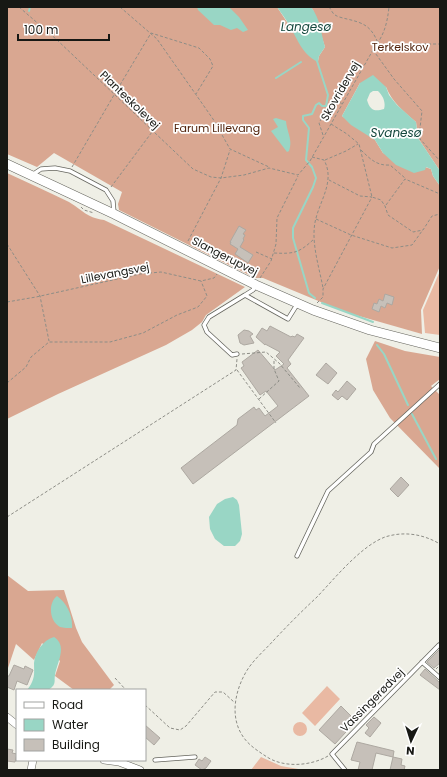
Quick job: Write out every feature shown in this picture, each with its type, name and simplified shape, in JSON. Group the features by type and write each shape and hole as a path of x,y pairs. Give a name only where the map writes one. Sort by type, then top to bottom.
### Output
{"main road":[{"name":"Slangerupvej","path":"7,164 114,214 256,285 298,303 370,330 440,348"}],"street":[{"path":"7,717 16,724"},
{"path":"112,761 119,762 140,770"}],"lane":[{"path":"32,175 42,168 55,168 70,171 106,190 113,201 114,214"},
{"path":"237,354 232,355 206,332 204,325 209,317 253,290 256,285"},
{"path":"245,295 288,319 298,303"},
{"path":"297,556 328,490 371,452 374,444 440,384"},
{"name":"Vassingerødvej","path":"332,754 439,645"},
{"path":"422,662 440,678"},
{"path":"332,754 345,770"},
{"path":"155,760 195,757"}],"path":[{"name":"Planteskolevej","path":"20,7 56,39 192,169 211,177 221,178 244,175 269,168 298,175"},
{"path":"120,7 157,39 213,119 230,149 269,168"},
{"path":"329,7 333,13 338,16 366,25 375,35 378,43"},
{"name":"Skovridervej","path":"298,175 310,161 373,50 384,35 390,7"},
{"path":"70,171 151,33"},
{"path":"151,33 199,48 210,59 213,66 196,94"},
{"path":"373,50 387,51 414,44 440,44"},
{"path":"373,50 394,79 422,111 420,139 440,160"},
{"path":"323,136 319,123 330,103 336,101 343,104"},
{"path":"323,289 372,197 359,144 331,124"},
{"path":"106,190 112,186 152,132"},
{"path":"312,157 324,160 359,144"},
{"path":"184,249 221,178 230,149"},
{"path":"360,150 370,160 380,165 390,165 405,179 440,194"},
{"path":"318,302 323,297 323,289 313,234 316,219 329,180 327,165 324,160"},
{"path":"256,285 272,259 276,244 277,218 298,175"},
{"path":"385,206 405,179"},
{"path":"329,180 360,196 372,197 381,200 388,215 413,232 423,230"},
{"path":"316,219 351,235 392,248 412,245 432,216 440,214"},
{"path":"273,253 288,254 300,251 314,239"},
{"path":"7,244 40,296 49,342"},
{"path":"256,252 272,259"},
{"path":"7,383 26,366 31,357 49,342 110,342 143,333 177,315 198,307 207,296 201,281 214,278 221,268"},
{"name":"Lillevangsvej","path":"7,302 140,274 160,272 201,281"},
{"path":"276,423 236,370 237,354 266,352 286,370 300,388"},
{"path":"259,399 279,381 274,369 274,358"},
{"path":"7,517 236,370"},
{"path":"332,754 320,761 307,764 292,764 270,759 249,744 242,735 237,723 235,702 240,683 247,671 297,616 364,550 384,538 397,534 421,535 440,544"},
{"path":"115,678 125,689"},
{"path":"146,706 170,728 180,730 186,726 215,692 223,692 235,702"}],"shaded area":[{"path":"440,271 440,335 425,333 423,310"},
{"path":"327,686 340,699 315,726 302,713"},
{"path":"297,722 303,722 307,726 307,732 303,736 297,736 293,732 293,726"},
{"path":"261,757 281,766 304,770 251,770"}],"green space":[{"name":"Farum Lillevang","path":"7,7 277,7 289,25 318,61 319,56 325,47 311,7 440,7 440,171 418,138 416,122 395,102 386,87 360,83 342,116 375,140 383,153 431,169 433,176 440,186 440,266 421,310 422,334 345,312 263,278 255,278 119,210 118,204 122,192 54,153 37,167 7,154"},
{"path":"7,173 69,202 89,215 104,220 245,287 206,315 202,322 192,330 166,345 7,419"},
{"path":"375,341 405,351 440,357 440,379 431,386 440,395 440,469 390,418 373,390 366,359"},
{"path":"7,575 28,591 64,590 82,642 114,685 110,689 73,689 55,676 60,661 42,643 34,660 16,644 7,671"}],"water":[{"path":"197,7 229,7 239,17 248,30 243,32 237,28 231,30 220,25 214,25 198,10"},
{"name":"Langesø","path":"277,7 311,7 314,11 325,47 319,56 318,62 304,51"},
{"name":"Svanesø","path":"373,75 386,87 389,95 397,105 416,122 418,138 440,171 440,186 433,176 431,169 426,167 425,170 414,173 396,165 383,153 375,140 351,125 342,116 360,83","holes":["373,91 378,91 384,99 385,106 384,109 375,110 371,108 367,100 370,93"]},
{"path":"276,118 286,121 290,139 290,147 289,151 287,152 271,131 278,127 273,119"},
{"path":"233,497 237,500 239,505 242,534 240,541 235,546 224,546 215,539 210,529 209,517 217,504 225,499"},
{"path":"57,596 64,602 69,610 72,628 60,627 54,621 51,607"},
{"path":"54,637 58,641 61,650 54,684 50,689 28,689 34,677 34,663 38,651 46,641"}],"building":[{"path":"239,226 246,230 243,234 245,235 244,240 240,247 253,255 248,263 235,254 238,249 230,244"},
{"path":"385,294 394,297 392,305 387,303 385,308 381,306 379,312 372,309 374,303 377,304 379,299 383,301"},
{"path":"270,326 291,337 295,337 297,334 304,338 288,360 291,364 287,368 309,396 193,484 181,468 237,425 238,419 254,407 256,410 259,408 265,416 278,406 266,391 260,395 241,368 244,366 242,362 258,350 275,370 284,364 276,356 280,352 265,345 256,337 262,328 267,331"},
{"path":"244,330 253,334 250,336 254,343 244,345 240,343 238,335"},
{"path":"326,363 337,373 328,384 316,375"},
{"path":"347,381 356,389 347,400 342,396 338,400 332,395 336,390 338,392"},
{"path":"401,477 409,485 398,497 390,489"},
{"path":"440,649 440,663 434,668 427,662"},
{"path":"14,665 24,669 25,666 33,670 27,685 17,681 14,690 7,687 7,676 9,676"},
{"path":"425,669 440,683 440,690 420,675"},
{"path":"341,706 356,721 335,744 319,730"},
{"path":"374,717 381,723 370,737 365,733 369,728 366,725"},
{"path":"146,726 160,738 154,745 146,738"},
{"path":"357,742 394,751 393,757 376,753 372,770 358,770 360,762 351,760"},
{"path":"7,749 13,750 12,753 16,754 15,762 7,761"},
{"path":"205,757 211,761 206,768 202,770 195,765 199,759 202,761"},
{"path":"393,757 402,759 401,765 405,766 404,770 390,770"}],"waterway":[{"path":"29,11 30,7"},
{"path":"315,298 309,293 293,238 293,228 316,178 312,167 306,160 309,128 303,120 303,116 312,114 316,105 319,103 322,106 326,106 328,95 317,61"},
{"path":"276,78 301,62"},
{"path":"322,303 373,322"},
{"path":"377,345 384,354 408,405"},
{"path":"412,414 436,459"}],"park label":[{"name":"Terkelskov","path":"400,47"}]}
